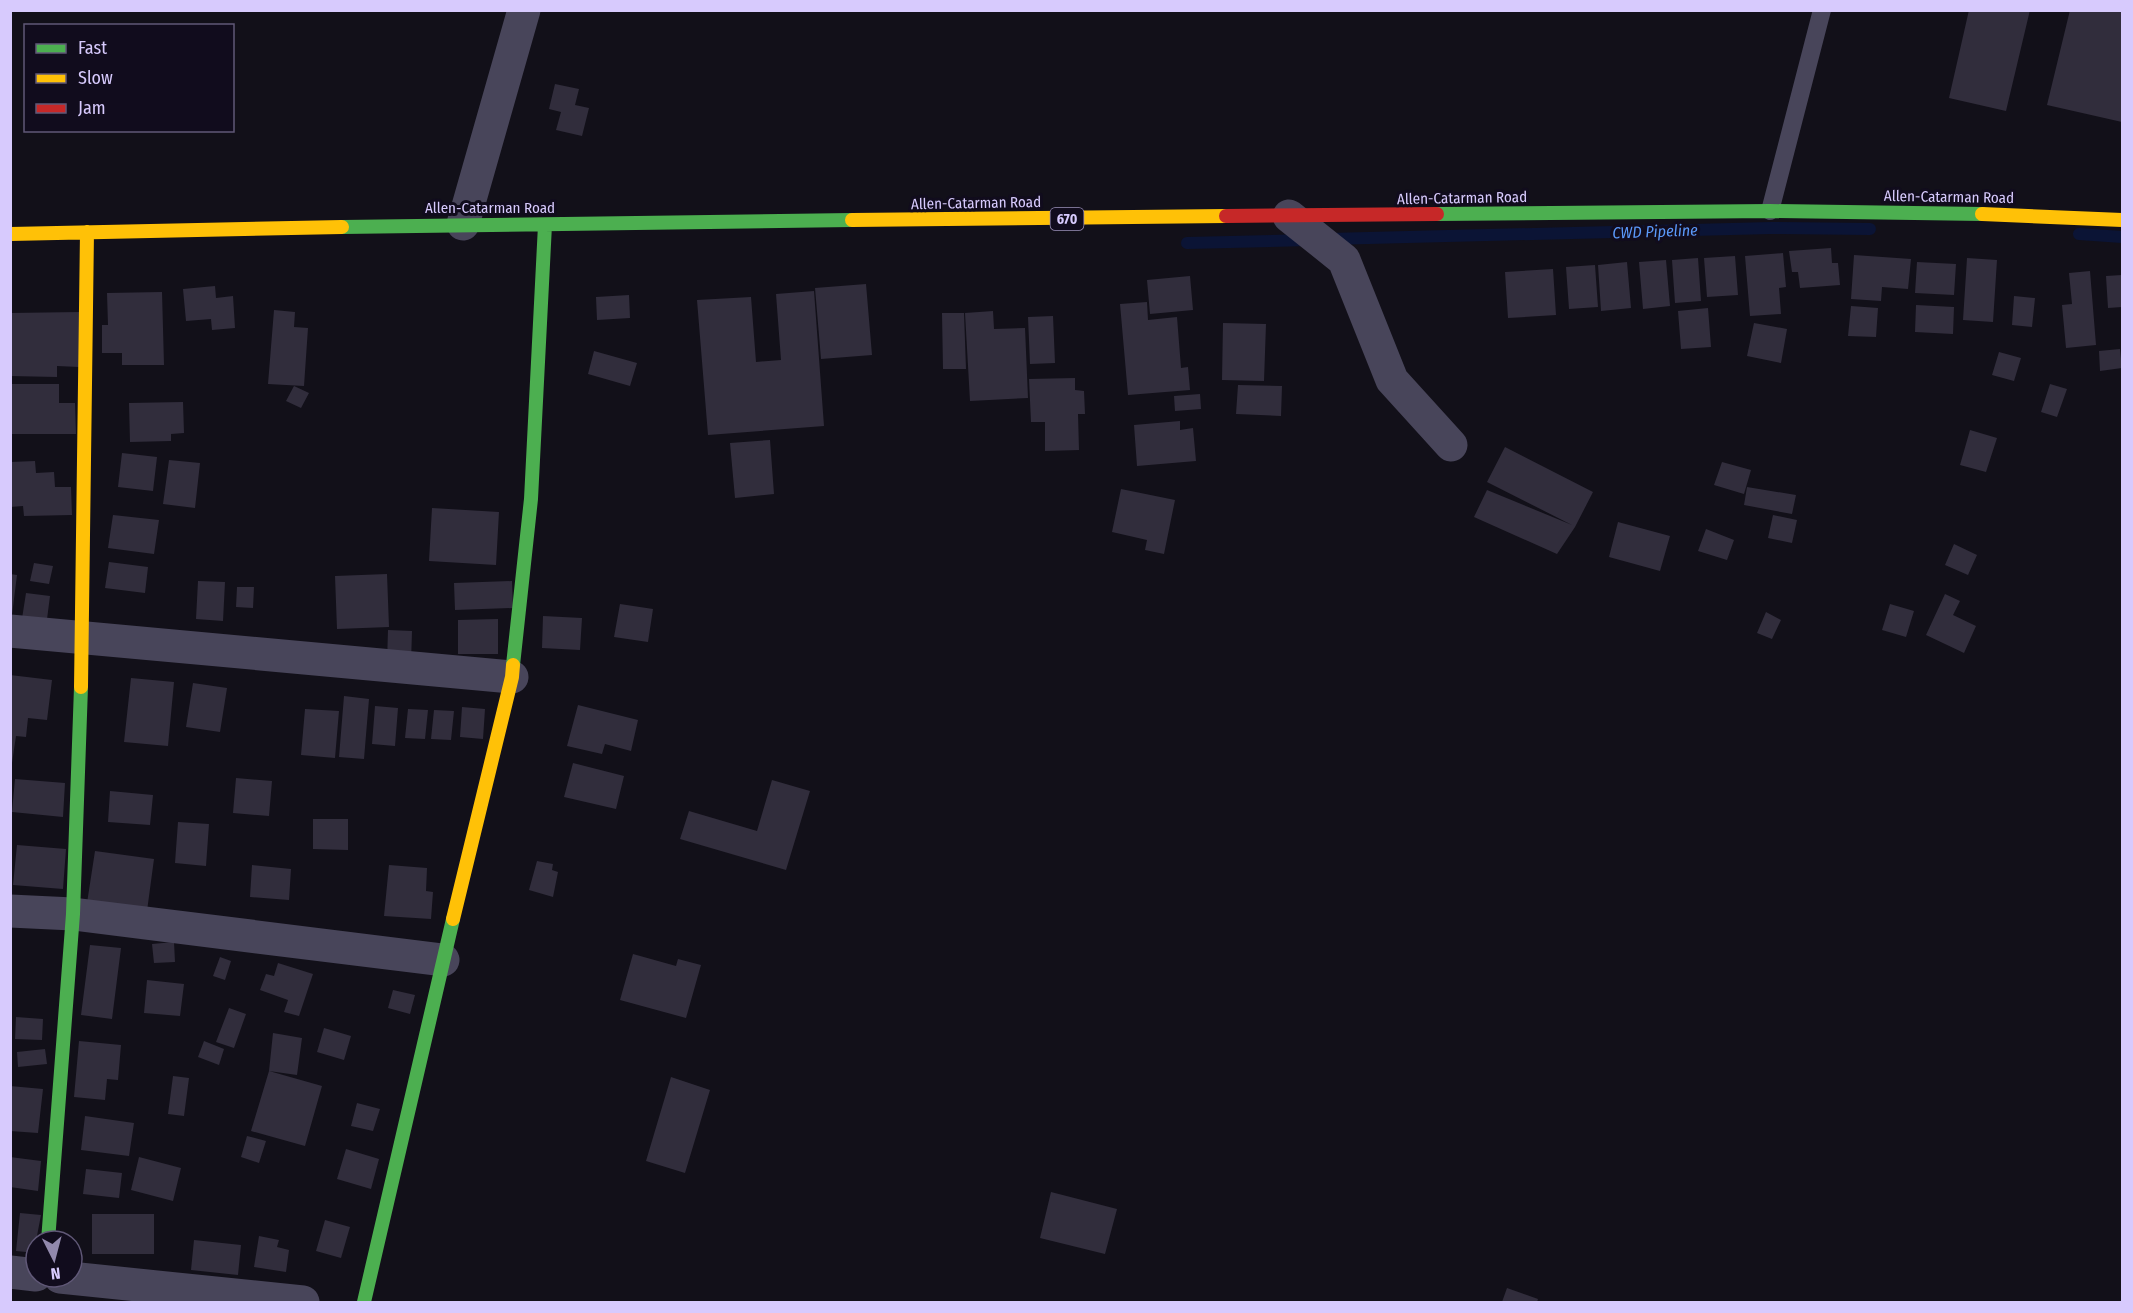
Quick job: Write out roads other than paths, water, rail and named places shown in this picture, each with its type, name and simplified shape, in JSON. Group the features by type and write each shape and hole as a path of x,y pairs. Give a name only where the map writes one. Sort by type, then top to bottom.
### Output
{"main road":[{"name":"Allen-Catarman Road","path":"10,234 463,224 545,225 1770,211 2033,215 2122,220"},
{"path":"364,1302 443,960 512,677 531,499 545,225"},
{"path":"49,1229 73,914 83,638 87,232"}],"street":[{"path":"463,224 524,10"},
{"path":"1289,216 1344,260 1392,380 1451,445"},
{"path":"10,631 512,677"},
{"path":"10,911 73,914 443,960"},
{"path":"84,1279 303,1302"}],"lane":[{"path":"1770,211 1822,10"}],"waterway":[{"name":"CWD Pipeline","path":"1329,239 1771,228 1870,229"},
{"name":"CWD Pipeline","path":"2079,234 2122,237"},
{"name":"CWD Pipeline","path":"1187,243 1309,240"}]}
